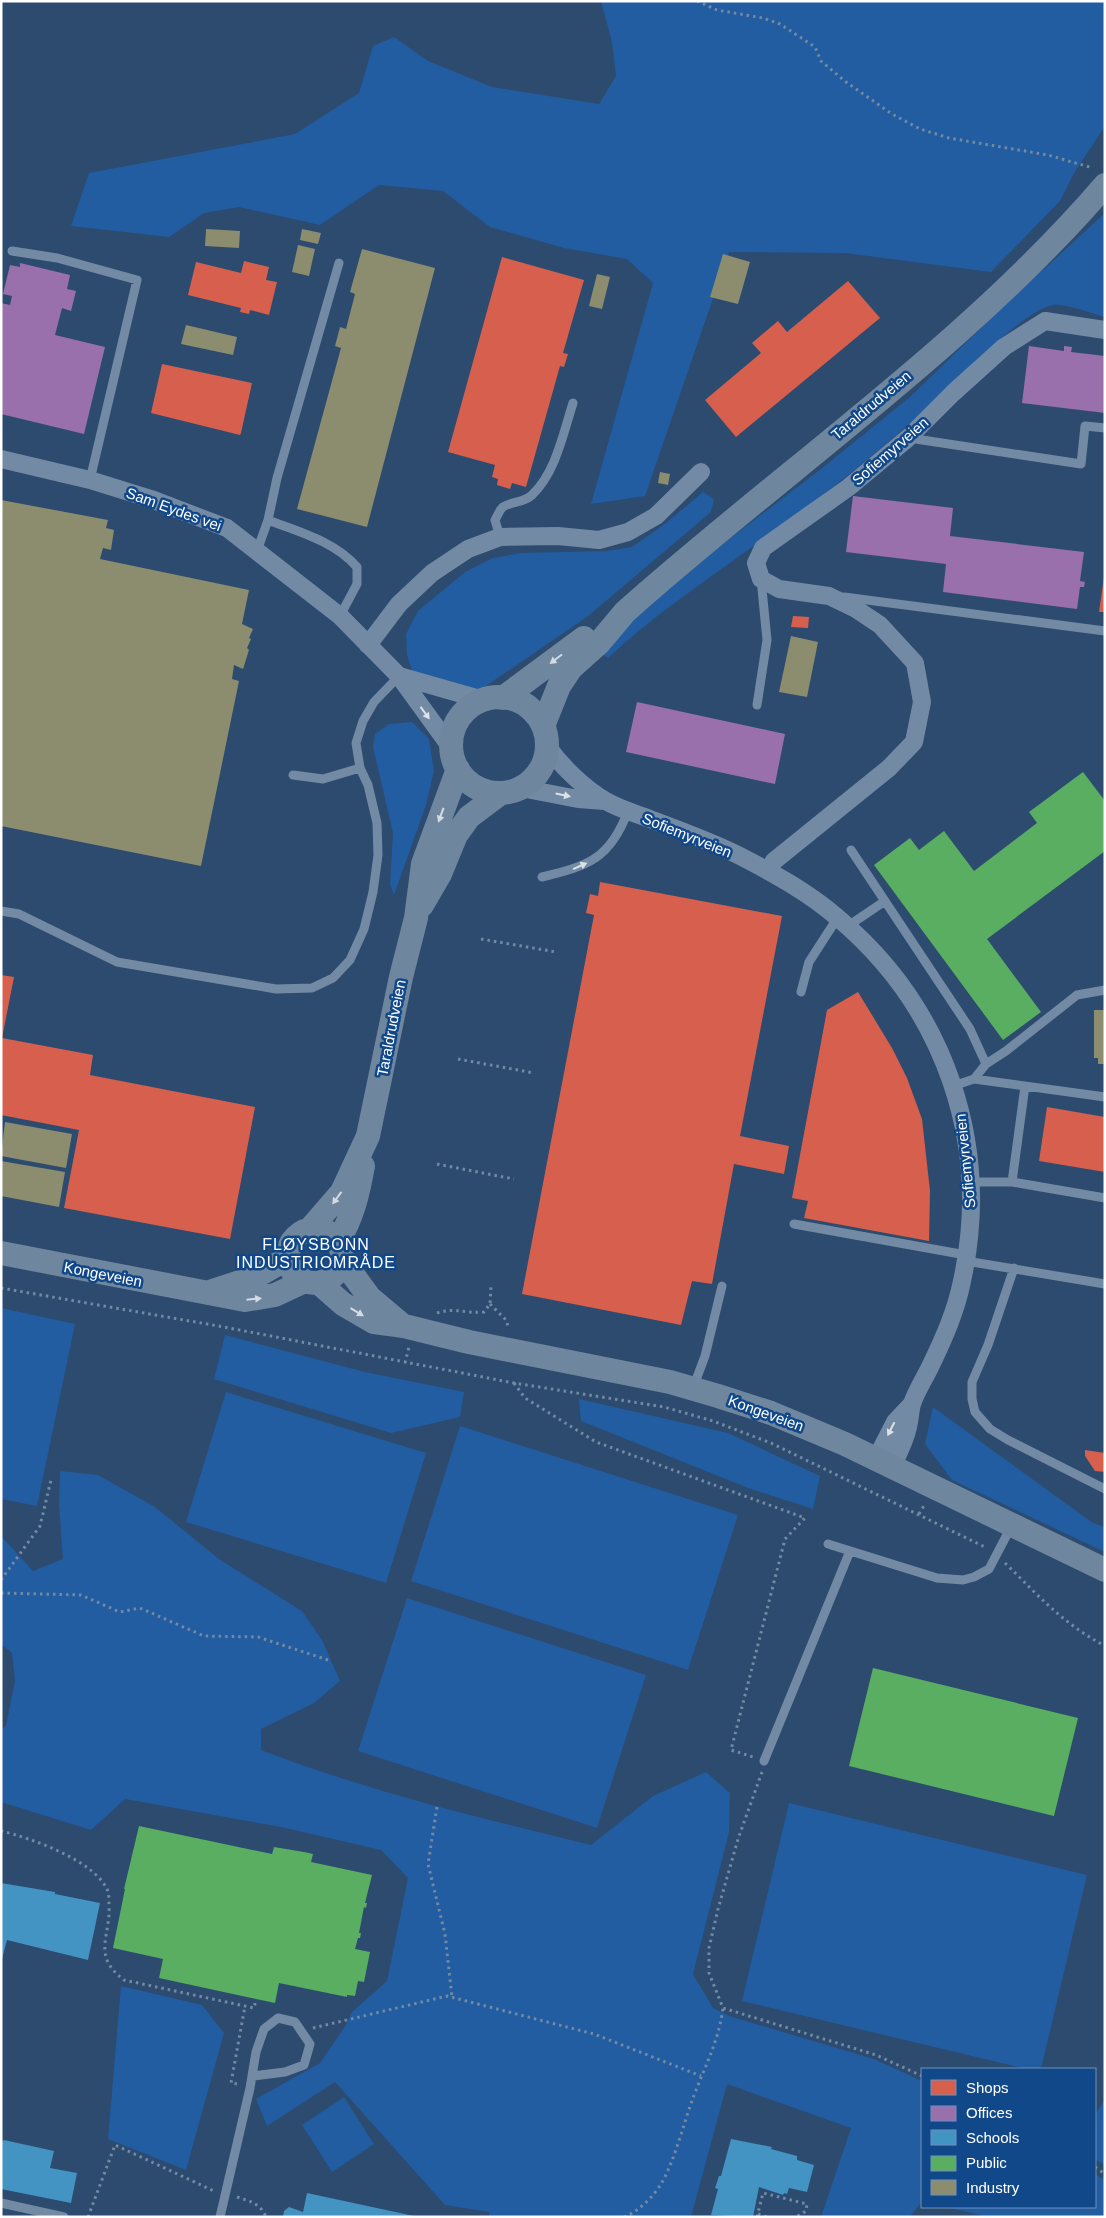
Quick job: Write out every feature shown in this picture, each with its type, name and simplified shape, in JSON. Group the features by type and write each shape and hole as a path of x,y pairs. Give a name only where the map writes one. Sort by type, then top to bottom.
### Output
{"main road":[{"name":"Taraldrudveien","path":"493,699 593,631 625,612 965,325 1048,246 1105,185"},
{"name":"Taraldrudveien","path":"545,736 559,686 571,668 599,643 625,612"},
{"path":"493,699 513,700 527,706 538,717 545,736 541,770 530,782 511,791 480,789 468,782 455,759 454,729 459,720 474,705 493,699"},
{"name":"Taraldrudveien","path":"340,1250 358,1196 366,1139 374,1110 401,977 416,918 423,864 455,759"},
{"name":"Taraldrudveien","path":"416,918 440,874 456,834 469,817 511,791"},
{"name":"Taraldrudveien","path":"310,1229 342,1192 366,1139"},
{"path":"310,1229 326,1230 340,1250 336,1274 328,1280 312,1282 294,1272 288,1258 289,1248 293,1239 301,1232 310,1229"},
{"name":"Kongeveien","path":"340,1250 370,1298 407,1333"},
{"name":"Kongeveien","path":"1,1253 245,1300 263,1298 312,1282 343,1304 374,1322 407,1333 447,1337 644,1376 693,1388 794,1422 884,1463 1105,1570"},
{"name":"Kongeveien","path":"206,1293 255,1277 288,1258"}],"street":[{"name":"Sofiemyrveien","path":"761,579 756,564 763,548 849,487 908,438 1004,347 1045,321 1105,330"},
{"name":"Sam Eydes vei","path":"1,459 90,480 151,498 227,528 340,616 399,676 455,759"},
{"path":"368,645 399,604 432,573 468,549 500,537 558,536 599,540 628,532 656,516 700,472"},
{"path":"761,579 780,589 828,596 856,609 880,625 915,663 922,702 914,742 889,768 774,861 768,871"},
{"name":"Sam Eydes vei","path":"399,676 493,699"},
{"name":"Sofiemyrveien","path":"545,736 569,772 605,801 730,851 787,881 843,922 886,965 921,1012 939,1048 953,1086 962,1122 970,1182 971,1209 966,1258 954,1311 912,1404 894,1422 884,1463"},
{"name":"Sofiemyrveien","path":"511,791 605,801"}],"lane":[{"path":"12,251 57,258 137,280 90,480"},
{"path":"258,551 339,263"},
{"path":"500,537 495,520 503,507 529,498 539,488 555,456 573,403"},
{"path":"908,438 1081,464 1085,426 1105,428"},
{"path":"268,520 332,546 346,555 357,567 357,584 340,616"},
{"path":"757,705 767,640 761,579"},
{"path":"828,596 1105,631"},
{"path":"1,911 19,914 117,962 276,989 312,988 333,978 350,960 364,929 373,892 378,854 377,823 368,785 360,768 356,743 363,721 374,702 399,676"},
{"path":"293,776 323,779 360,768"},
{"path":"542,877 577,868 601,856 624,822 628,811"},
{"path":"851,850 970,1029 986,1064"},
{"path":"801,992 809,962 843,922 885,901"},
{"path":"974,1079 986,1064 1006,1051 1077,995 1105,990"},
{"path":"953,1086 974,1079 1105,1097"},
{"path":"1012,1182 1025,1086"},
{"path":"970,1182 1012,1182 1105,1198"},
{"path":"794,1224 1014,1268 1105,1284"},
{"path":"1014,1268 988,1345 972,1382 972,1398 975,1412 990,1429 1008,1440 1105,1489"},
{"path":"693,1388 706,1356 722,1286"},
{"path":"828,1544 937,1578 964,1580 983,1574 989,1569 1012,1525"},
{"path":"764,1761 850,1551"},
{"path":"220,2217 253,2076 256,2052 264,2029 278,2018 295,2022 310,2044 304,2065 285,2072 253,2076"},
{"path":"1,2203 64,2217"}],"path":[{"path":"697,1 717,10 763,18 780,24 815,47 821,61 846,82 892,114 920,129 950,138 1048,155 1087,165"},
{"path":"481,939 556,952"},
{"path":"458,1059 534,1073"},
{"path":"438,1164 514,1178"},
{"path":"434,1313 448,1309 475,1313 484,1312 490,1304 490,1286"},
{"path":"1,1288 224,1327 514,1383 664,1407 739,1430 805,1459 960,1533 997,1556 1058,1616 1074,1628 1105,1646"},
{"path":"490,1304 507,1321 507,1330"},
{"path":"405,1363 407,1333"},
{"path":"514,1383 525,1398 596,1442 805,1518 785,1539 731,1750 764,1761 738,1839 709,1948 709,1973 723,2008 720,2029 660,2185 634,2213 624,2217"},
{"path":"1,1580 40,1526 51,1480"},
{"path":"1,1593 81,1595 120,1612 140,1608 204,1636 258,1637 331,1661"},
{"path":"437,1807 428,1864 445,1934 452,1997"},
{"path":"1,1831 24,1836 68,1856 98,1875 108,1890 109,1912 104,1952 112,1971 124,1980 254,2008 256,1999"},
{"path":"300,2031 447,1996 594,2034 701,2076"},
{"path":"245,2006 231,2083 250,2088"},
{"path":"723,2008 876,2055 921,2076"},
{"path":"88,2217 115,2145 214,2191 254,2202 264,2210 266,2217"},
{"path":"768,2217 757,2216 763,2193 807,2204 806,2211 796,2217"}],"shaded area":[{"path":"601,1 1105,1 1105,126 1074,173 1060,201 991,272 845,253 729,252 645,496 591,504 653,283 627,259 564,248 490,227 443,191 379,185 320,225 239,207 204,213 169,237 71,226 89,173 295,134 359,93 373,46 394,37 428,61 492,87 599,104 616,76 612,42"},
{"path":"1105,213 1105,317 1058,305 1041,309 991,347 909,424 836,484 638,631 608,658 600,653 621,629 719,547 821,469 910,397 1006,304"},
{"path":"703,492 714,499 711,512 587,617 483,688 451,693 413,673 407,655 406,634 418,611 465,572 493,558 521,553 607,551 632,547 666,523"},
{"path":"412,722 429,739 434,771 426,805 394,895 390,884 393,833 373,747 375,734 389,724"},
{"path":"1,1308 75,1324 37,1506 1,1499"},
{"path":"225,1335 365,1372 464,1392 460,1417 391,1433 214,1379"},
{"path":"226,1392 426,1453 386,1583 186,1522"},
{"path":"579,1399 728,1433 820,1476 813,1509 748,1488 581,1421"},
{"path":"933,1407 1093,1523 1105,1527 1105,1552 952,1480 925,1444"},
{"path":"460,1426 738,1515 688,1670 411,1581"},
{"path":"60,1471 98,1475 155,1507 219,1559 302,1611 322,1640 340,1681 314,1703 261,1729 261,1750 383,1791 591,1845 653,1796 706,1772 730,1793 729,1832 693,1974 713,2008 729,2016 874,2059 921,2081 921,2202 910,2217 821,2217 851,2128 727,2084 691,2217 489,2217 489,2212 445,2205 335,2082 267,2126 256,2099 320,2063 346,2025 352,2012 387,1981 408,1878 381,1850 281,1827 125,1799 91,1830 1,1802 1,1729 6,1726 15,1681 12,1653 1,1644 1,1536 33,1571 63,1559 59,1505"},
{"path":"407,1598 646,1675 597,1828 358,1751"},
{"path":"789,1803 1087,1875 1041,2068 1022,2068 742,2001"},
{"path":"121,1986 202,2005 224,2033 186,2170 108,2139"},
{"path":"344,2097 374,2144 332,2172 302,2125"},
{"path":"1105,2099 1105,2165 1096,2160 1096,2113"},
{"path":"1096,2175 1105,2180 1105,2217 989,2217 950,2208 1096,2208"}],"building: Shops":[{"path":"502,257 584,280 563,353 568,354 564,367 560,366 526,487 512,483 510,489 497,485 498,479 492,477 495,465 448,452"},
{"path":"244,261 269,267 266,280 277,282 269,315 250,310 249,314 240,312 241,308 188,295 196,262 241,273"},
{"path":"848,281 880,318 736,437 705,400 761,353 752,343 778,321 787,332"},
{"path":"162,364 252,383 240,435 151,413"},
{"path":"1104,577 1105,612 1099,612"},
{"path":"793,616 809,617 808,628 791,627"},
{"path":"600,882 782,916 740,1136 789,1146 784,1174 734,1164 712,1284 692,1281 681,1325 522,1294 594,915 586,913 590,894 598,896"},
{"path":"1,975 14,977 2,1038 93,1055 90,1075 255,1107 230,1239 64,1208 79,1130 1,1115"},
{"path":"858,992 892,1048 907,1078 922,1119 930,1191 929,1241 804,1218 808,1201 792,1198 827,1010"},
{"path":"1047,1107 1105,1117 1105,1172 1039,1161"},
{"path":"1085,1450 1105,1453 1105,1472 1095,1471 1085,1456"}],"building: Offices":[{"path":"20,263 70,275 67,289 76,291 71,311 62,308 55,335 105,347 84,434 1,414 1,303 10,305 12,296 3,294 10,265 20,267"},
{"path":"1029,346 1064,351 1064,346 1072,347 1071,352 1105,356 1105,413 1022,403"},
{"path":"853,496 953,508 950,536 1084,552 1080,581 1085,582 1084,587 1080,587 1077,609 943,592 946,564 846,552"},
{"path":"637,702 785,734 775,784 626,752"}],"building: Schools":[{"path":"1,1883 55,1892 55,1894 100,1903 88,1960 7,1940 1,1963"},
{"path":"731,2139 772,2147 771,2149 797,2156 797,2160 814,2165 807,2192 789,2188 787,2194 784,2193 783,2195 759,2187 753,2217 711,2215 718,2189 715,2188 719,2176 721,2176"},
{"path":"4,2140 54,2151 50,2168 77,2173 71,2203 1,2189 1,2142"},
{"path":"307,2193 414,2217 283,2217 284,2211 289,2207 303,2212"}],"building: Public":[{"path":"1083,772 1105,801 1105,851 987,939 1041,1012 1003,1040 874,865 910,838 919,850 944,831 974,871 1037,823 1029,812"},
{"path":"873,1668 1078,1718 1054,1816 849,1766"},
{"path":"139,1826 272,1854 274,1847 304,1852 313,1854 311,1862 372,1875 359,1933 361,1933 360,1938 358,1938 355,1949 370,1952 364,1982 358,1981 355,1996 347,1995 347,1997 279,1983 275,2003 159,1978 163,1959 113,1948 124,1889"}],"building: Industry":[{"path":"206,229 240,231 239,248 205,246"},
{"path":"302,229 321,233 318,244 300,240"},
{"path":"298,245 315,249 309,276 292,272"},
{"path":"362,249 435,268 367,527 297,509 341,348 335,346 340,327 346,329 355,294 350,292"},
{"path":"723,254 750,262 738,304 710,297"},
{"path":"597,274 610,277 602,309 589,306"},
{"path":"186,325 237,337 233,355 181,344"},
{"path":"660,472 670,474 668,485 658,483"},
{"path":"1,500 108,520 106,528 114,530 111,550 103,548 100,559 249,590 242,624 253,629 249,638 251,639 247,648 249,650 243,669 234,665 232,679 239,681 201,866 1,826"},
{"path":"791,636 818,642 807,697 779,692"},
{"path":"1094,1010 1105,1010 1105,1064 1098,1064 1098,1058 1094,1058"},
{"path":"5,1122 72,1134 66,1168 1,1156"},
{"path":"1,1161 65,1172 59,1207 1,1196"}],"district":[{"name":"FLØYSBONN INDUSTRIOMRÅDE","path":"316,1253"}]}
